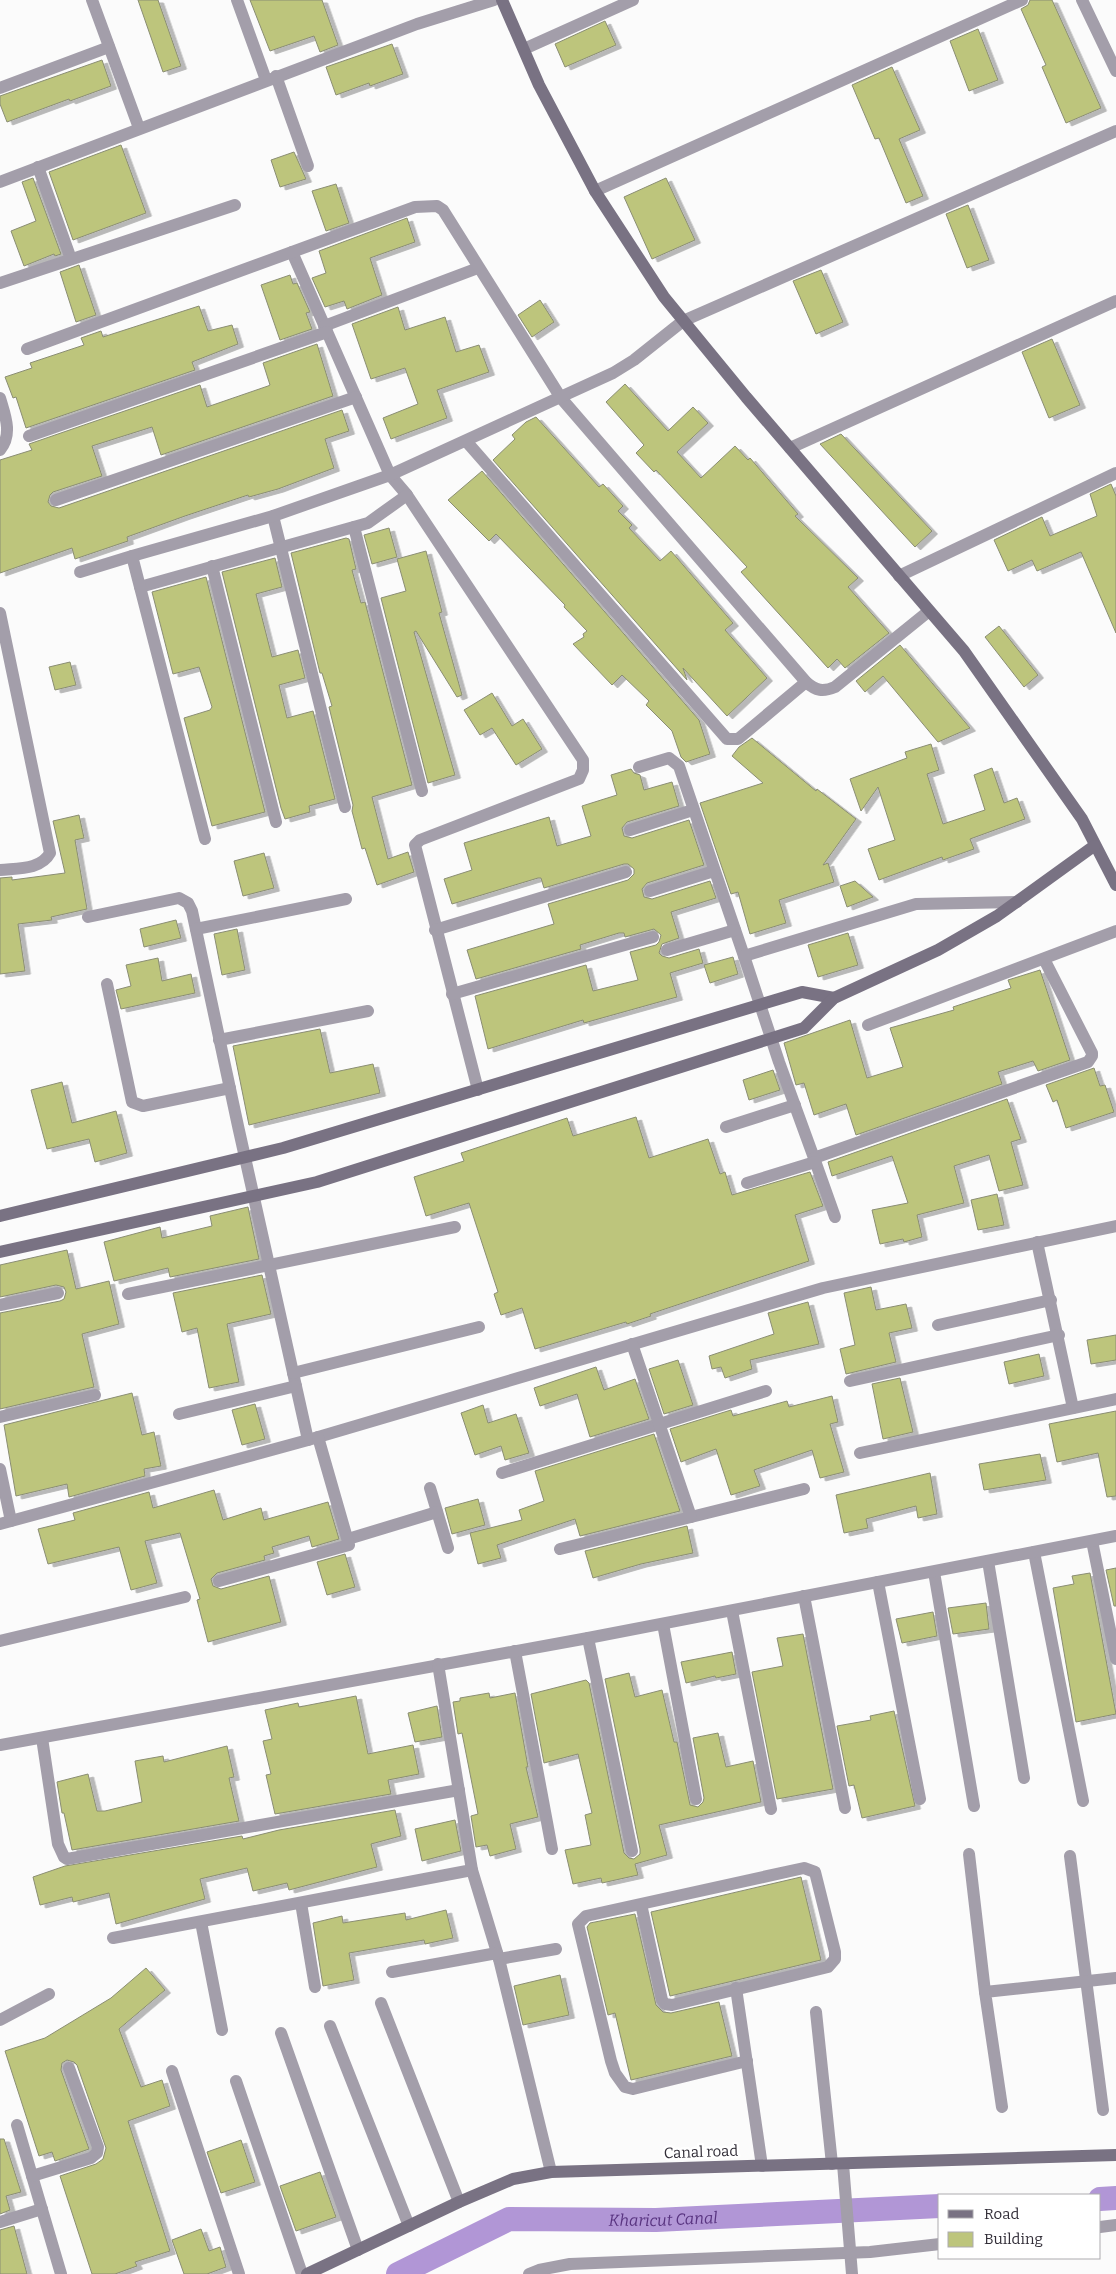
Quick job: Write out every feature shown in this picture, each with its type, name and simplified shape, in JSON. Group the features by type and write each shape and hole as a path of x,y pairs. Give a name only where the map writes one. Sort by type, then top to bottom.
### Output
{"street":[{"path":"92,0 139,128"},
{"path":"237,0 308,166"},
{"path":"0,182 417,24 494,0"},
{"path":"502,0 539,85 594,191 664,297 964,651 1082,819 1094,846 1116,885"},
{"path":"524,49 633,0"},
{"path":"594,191 1022,0"},
{"path":"1082,0 1116,72"},
{"path":"0,88 109,47"},
{"path":"80,572 273,516 390,475 561,398 627,364 683,321 1116,131"},
{"path":"38,167 71,259"},
{"path":"0,283 236,205"},
{"path":"27,349 415,207 437,206 443,210 561,398 806,682 815,689 826,691 835,687 930,611"},
{"path":"292,252 390,475 407,495 583,760 582,770 578,779 420,840 415,845 478,1090"},
{"path":"29,436 326,329 478,268"},
{"path":"790,448 1116,301"},
{"path":"56,500 356,397"},
{"path":"0,398 7,430 6,438 0,450"},
{"path":"466,441 727,739 738,739 806,682"},
{"path":"900,576 1116,473"},
{"path":"140,587 368,523 407,495"},
{"path":"273,516 345,807"},
{"path":"354,527 422,792"},
{"path":"132,556 205,839"},
{"path":"212,566 276,822"},
{"path":"0,613 50,854 46,861 39,865 0,870"},
{"path":"640,767 670,758 679,766 771,1039 835,1217"},
{"path":"630,830 693,810"},
{"path":"0,1252 317,1182 804,1028 834,998 938,950 997,916 1094,846"},
{"path":"650,891 714,871"},
{"path":"436,930 626,872"},
{"path":"88,917 179,898 188,903 192,911 244,1157 296,1386 348,1539 347,1548 219,1581"},
{"path":"196,929 346,899"},
{"path":"744,956 916,904 1018,902"},
{"path":"667,950 734,930"},
{"path":"868,1025 1116,932"},
{"path":"452,994 653,937"},
{"path":"747,1183 1088,1062 1092,1053 1044,959"},
{"path":"107,984 132,1102 143,1106 230,1088"},
{"path":"0,1216 283,1148 802,992 834,998"},
{"path":"219,1040 368,1011"},
{"path":"726,1127 795,1105"},
{"path":"128,1294 455,1226"},
{"path":"0,1469 6,1522 313,1438 823,1288 1116,1226"},
{"path":"1037,1242 1059,1335 1073,1408"},
{"path":"0,1305 58,1292"},
{"path":"938,1325 1051,1300"},
{"path":"293,1373 480,1327"},
{"path":"850,1381 1059,1335"},
{"path":"632,1344 691,1517"},
{"path":"179,1414 296,1386"},
{"path":"502,1473 766,1391"},
{"path":"0,1416 95,1395"},
{"path":"860,1453 1116,1399"},
{"path":"430,1488 448,1548"},
{"path":"560,1550 804,1489"},
{"path":"348,1539 437,1512"},
{"path":"0,1745 663,1624 1116,1536"},
{"path":"1092,1541 1116,1660"},
{"path":"1034,1552 1083,1801"},
{"path":"988,1561 1024,1778"},
{"path":"934,1572 974,1806"},
{"path":"878,1582 920,1799"},
{"path":"804,1596 845,1808"},
{"path":"0,1641 184,1597"},
{"path":"732,1611 771,1809"},
{"path":"663,1624 696,1799"},
{"path":"588,1638 632,1851"},
{"path":"515,1651 552,1849"},
{"path":"438,1664 472,1870 498,1956 551,2172"},
{"path":"42,1738 58,1844 64,1857 67,1859 459,1790"},
{"path":"969,1854 985,1992 1002,2107"},
{"path":"1070,1856 1103,2110"},
{"path":"641,1904 665,2004 672,2005 828,1967 833,1964 835,1952 815,1872 804,1868 586,1916 578,1924 611,2061 620,2082 625,2087 633,2089 747,2061"},
{"path":"114,1938 472,1870"},
{"path":"301,1903 315,1987"},
{"path":"201,1922 222,2030"},
{"path":"392,1972 556,1949"},
{"path":"985,1992 1116,1978"},
{"path":"736,1988 762,2166"},
{"path":"0,2020 49,1994"},
{"path":"381,2003 459,2202"},
{"path":"816,2012 840,2165 852,2274"},
{"path":"330,2026 409,2226"},
{"path":"281,2033 358,2250"},
{"path":"32,2176 91,2158 97,2153 98,2147 69,2068"},
{"path":"172,2072 239,2274"},
{"path":"236,2081 302,2274"},
{"path":"18,2125 61,2274"},
{"name":"Canal road","path":"308,2274 459,2202 513,2179 551,2172 840,2165 1116,2155"},
{"path":"0,2222 42,2209"},
{"path":"1101,2227 1116,2225"},
{"path":"536,2273 570,2264 849,2252 938,2244"}],"building":[{"path":"138,0 158,0 181,66 163,72"},
{"path":"250,0 322,0 338,45 320,52 314,36 270,51"},
{"path":"1030,0 1052,0 1101,108 1066,123 1042,67 1046,65 1021,9 1028,5"},
{"path":"605,21 616,45 565,67 555,44"},
{"path":"978,29 998,80 969,91 950,41"},
{"path":"392,44 403,74 370,86 369,83 336,95 326,67"},
{"path":"102,60 111,86 7,122 0,104 0,96"},
{"path":"892,67 920,130 899,139 923,196 906,203 879,138 875,139 852,85"},
{"path":"121,145 146,213 73,240 49,172"},
{"path":"294,152 306,179 280,187 271,160"},
{"path":"33,178 61,254 55,256 54,254 24,266 11,231 36,221 22,182"},
{"path":"666,178 695,240 652,259 624,197"},
{"path":"336,184 349,223 326,231 312,191"},
{"path":"968,205 989,260 967,268 946,214"},
{"path":"407,218 415,242 370,258 382,295 347,309 344,301 325,307 312,278 326,273 319,251"},
{"path":"79,265 96,315 76,322 60,272"},
{"path":"821,270 843,322 816,334 793,281"},
{"path":"290,275 293,284 297,283 310,312 306,313 312,329 280,340 261,285"},
{"path":"540,300 554,322 532,337 518,315"},
{"path":"199,306 208,331 232,325 238,344 192,362 195,370 26,428 16,397 13,398 5,377 32,368 30,363 84,345 81,338 101,331 103,337"},
{"path":"398,307 405,330 445,317 456,352 479,345 489,372 437,390 447,418 391,439 383,418 418,404 405,368 371,379 352,324"},
{"path":"1052,339 1080,405 1049,418 1022,352"},
{"path":"317,344 333,396 161,455 152,427 92,446 102,476 53,492 48,502 51,506 59,508 342,410 349,431 325,439 334,468 278,489 249,497 248,495 185,516 127,537 128,541 75,559 72,548 0,573 0,460 32,450 29,444 200,385 207,407 268,386 270,385 263,363"},
{"path":"625,384 668,431 693,407 708,423 677,452 701,478 735,446 748,460 750,458 798,514 795,516 858,578 848,587 889,633 845,668 837,659 828,668 741,572 747,567 656,470 654,472 636,453 644,445 606,402"},
{"path":"536,417 599,487 603,484 623,506 618,511 632,525 629,528 660,561 671,551 733,623 725,630 767,678 727,716 683,668 687,680 493,460 515,439 512,435 526,422"},
{"path":"841,434 932,531 915,547 820,444"},
{"path":"482,471 699,720 710,754 686,762 681,757 672,731 646,705 649,701 622,675 612,685 573,644 584,637 583,634 587,631 564,607 565,605 496,534 489,541 448,500"},
{"path":"1111,484 1116,496 1116,633 1081,552 1037,571 1032,560 1008,571 994,540 1042,517 1050,536 1097,516 1090,494"},
{"path":"389,528 397,557 372,564 364,535"},
{"path":"346,538 349,539 356,569 352,570 361,603 365,602 412,785 372,797 388,859 408,852 414,872 377,885 365,848 362,849 352,811 353,805 329,707 332,706 322,673 320,673 291,553"},
{"path":"426,551 442,612 439,613 462,695 457,697 416,631 414,632 455,775 428,783 381,598 406,591 397,559"},
{"path":"275,558 282,587 256,594 272,657 298,650 305,678 279,685 287,718 313,711 335,799 309,806 310,812 285,819 222,572"},
{"path":"206,577 265,812 212,826 184,718 210,710 212,707 199,667 173,674 152,592"},
{"path":"999,626 1038,675 1024,687 985,637"},
{"path":"900,645 970,728 938,742 883,676 865,692 856,681"},
{"path":"70,662 76,685 55,690 49,667"},
{"path":"492,693 512,726 523,719 542,749 516,765 492,728 480,735 464,710"},
{"path":"752,738 816,791 817,789 856,819 823,865 828,863 834,882 779,900 786,923 750,934 738,892 731,894 700,803 763,783 732,756 739,747"},
{"path":"931,744 939,770 927,774 943,824 985,810 974,775 992,768 1004,803 1017,798 1025,819 970,839 974,849 943,860 942,857 879,880 868,849 895,840 878,787 861,811 850,779 907,758 905,752"},
{"path":"631,769 634,773 640,775 644,790 672,782 679,806 627,822 622,828 624,836 632,838 689,820 704,865 647,883 642,889 644,897 652,899 710,881 716,898 671,912 679,938 662,944 659,953 669,958 699,949 703,963 670,973 677,997 584,1023 583,1020 488,1049 475,996 586,965 593,991 638,980 630,952 656,945 661,935 654,929 625,937 624,933 619,933 580,945 581,949 476,979 467,950 554,924 548,904 628,880 634,874 634,869 628,864 624,864 544,888 541,878 538,878 452,904 444,879 472,870 464,843 549,817 557,846 591,836 582,806 617,795 611,775"},
{"path":"79,815 84,838 75,840 87,909 51,917 52,920 18,924 25,971 0,974 0,878 12,877 12,880 65,873 53,821"},
{"path":"264,853 274,888 243,896 234,861"},
{"path":"855,881 873,897 847,907 840,886"},
{"path":"176,920 181,938 144,947 140,929"},
{"path":"237,929 245,970 222,975 214,934"},
{"path":"848,933 858,965 818,977 808,945"},
{"path":"733,957 738,974 710,983 704,965"},
{"path":"158,958 162,981 191,974 195,993 121,1009 116,990 131,986 126,965"},
{"path":"1040,970 1070,1060 1038,1071 1033,1061 998,1072 1002,1084 856,1135 846,1104 814,1115 804,1083 796,1085 784,1043 850,1020 867,1078 903,1067 890,1028 954,1010 953,1007 1011,988 1008,980"},
{"path":"320,1029 330,1073 373,1064 380,1093 249,1125 233,1046"},
{"path":"1094,1068 1100,1086 1105,1085 1114,1112 1066,1128 1057,1100 1053,1102 1046,1085"},
{"path":"773,1070 780,1090 749,1100 743,1080"},
{"path":"62,1082 72,1123 116,1111 127,1153 95,1162 89,1139 47,1149 31,1090"},
{"path":"1007,1099 1021,1139 1011,1142 1023,1185 999,1191 989,1155 954,1166 964,1203 917,1215 922,1237 904,1242 903,1239 880,1244 872,1210 908,1203 892,1156 832,1176 828,1162"},
{"path":"636,1117 649,1158 708,1139 720,1174 725,1172 732,1195 810,1172 823,1206 795,1215 809,1261 650,1314 651,1316 627,1324 626,1322 535,1349 522,1308 501,1315 494,1294 498,1292 469,1203 426,1216 414,1177 464,1161 461,1153 567,1118 573,1136"},
{"path":"997,1194 1004,1225 978,1230 971,1200"},
{"path":"248,1207 259,1259 170,1277 168,1268 114,1281 104,1242 160,1227 162,1238 212,1226 210,1216"},
{"path":"67,1250 76,1289 109,1281 119,1324 82,1334 94,1387 0,1409 0,1313 60,1301 64,1299 66,1292 64,1287 56,1285 0,1297 0,1265"},
{"path":"262,1275 271,1314 227,1324 239,1382 209,1388 197,1328 182,1332 173,1293"},
{"path":"871,1287 876,1310 906,1304 912,1328 889,1333 896,1362 846,1374 840,1349 855,1345 844,1293"},
{"path":"808,1302 819,1344 750,1360 752,1369 725,1378 721,1367 712,1369 709,1356 774,1334 768,1313"},
{"path":"1116,1335 1116,1360 1091,1364 1087,1340"},
{"path":"1039,1354 1044,1376 1009,1384 1004,1362"},
{"path":"678,1360 693,1405 664,1414 649,1369"},
{"path":"596,1367 604,1390 635,1379 649,1419 590,1437 577,1394 540,1406 534,1388"},
{"path":"900,1378 913,1432 883,1439 872,1384"},
{"path":"132,1393 142,1435 154,1432 161,1466 144,1469 145,1476 69,1497 67,1484 16,1496 4,1425"},
{"path":"832,1396 838,1422 830,1424 844,1472 820,1478 812,1450 754,1470 760,1486 731,1495 716,1449 681,1462 670,1429 731,1410 733,1416 787,1401 789,1407"},
{"path":"255,1404 265,1439 242,1445 232,1410"},
{"path":"483,1405 488,1423 516,1414 529,1453 505,1460 501,1446 475,1455 461,1413"},
{"path":"1116,1411 1116,1496 1107,1497 1098,1453 1057,1462 1049,1424"},
{"path":"654,1434 680,1511 580,1536 575,1519 497,1545 501,1558 478,1564 470,1533 522,1520 519,1510 544,1501 535,1471"},
{"path":"1040,1454 1046,1480 984,1490 979,1464"},
{"path":"930,1473 937,1514 918,1518 916,1506 866,1519 868,1528 844,1533 836,1495"},
{"path":"214,1490 223,1520 261,1508 264,1520 328,1502 339,1539 312,1547 309,1536 272,1547 274,1553 264,1556 265,1560 217,1573 211,1579 213,1586 221,1589 269,1576 281,1622 208,1642 197,1600 200,1599 180,1533 145,1541 157,1583 131,1590 119,1547 48,1564 38,1529 75,1520 73,1513 149,1492 153,1508"},
{"path":"478,1499 485,1525 452,1534 445,1508"},
{"path":"687,1526 693,1553 641,1564 593,1578 585,1551"},
{"path":"345,1554 355,1587 327,1595 317,1562"},
{"path":"1116,1568 1116,1606 1114,1606 1106,1570"},
{"path":"1090,1573 1116,1714 1076,1722 1053,1588 1074,1584 1072,1576"},
{"path":"986,1603 989,1629 953,1634 948,1608"},
{"path":"933,1612 937,1636 902,1643 896,1619"},
{"path":"803,1634 833,1789 777,1799 752,1672 783,1666 777,1638"},
{"path":"732,1652 736,1674 716,1678 715,1676 686,1683 681,1662"},
{"path":"629,1673 635,1697 662,1690 674,1742 677,1742 690,1805 698,1807 704,1798 693,1738 718,1733 726,1767 753,1761 761,1802 659,1825 667,1855 635,1864 638,1875 602,1883 601,1878 573,1884 565,1850 591,1845 585,1815 592,1813 578,1754 544,1763 531,1694 586,1680 589,1683 624,1853 629,1858 634,1859 640,1854 640,1849 605,1679"},
{"path":"489,1693 490,1698 515,1693 528,1767 526,1767 538,1817 510,1824 516,1849 490,1856 487,1845 476,1847 471,1816 478,1814 462,1733 458,1734 453,1702 460,1701 460,1698"},
{"path":"356,1696 368,1754 413,1745 419,1774 388,1780 391,1794 275,1814 266,1775 271,1774 263,1741 272,1739 265,1710 298,1703 299,1707"},
{"path":"437,1706 442,1737 415,1742 408,1713"},
{"path":"894,1711 915,1806 862,1818 854,1785 849,1786 837,1726 871,1720 870,1716"},
{"path":"227,1746 234,1777 229,1778 239,1821 72,1850 64,1813 62,1813 57,1782 88,1774 97,1811 105,1811 142,1802 135,1761 163,1756 164,1762"},
{"path":"395,1810 401,1836 371,1844 377,1867 289,1890 287,1883 253,1891 247,1868 200,1879 205,1899 116,1924 109,1893 73,1902 72,1897 40,1905 33,1877 65,1866 242,1836 243,1839 279,1830"},
{"path":"455,1820 461,1851 422,1861 415,1829"},
{"path":"801,1877 821,1960 670,1996 651,1912"},
{"path":"446,1910 453,1938 425,1944 424,1940 349,1953 354,1980 323,1986 313,1923 342,1916 343,1923 405,1913 406,1920"},
{"path":"635,1914 656,2005 663,2012 671,2013 719,2002 732,2056 631,2080 615,2013 608,2015 587,1927 590,1923"},
{"path":"146,1968 165,1990 119,2029 141,2087 162,2080 170,2106 128,2121 170,2251 135,2262 137,2266 115,2274 92,2274 60,2176 96,2164 103,2159 106,2148 77,2065 67,2060 62,2063 61,2070 89,2149 55,2161 52,2152 39,2156 5,2051 45,2038 111,1998"},
{"path":"560,1975 569,2015 523,2025 514,1986"},
{"path":"0,2139 4,2139 21,2192 6,2196 10,2210 0,2214"},
{"path":"241,2140 255,2182 221,2193 207,2152"},
{"path":"320,2172 336,2217 296,2231 280,2186"},
{"path":"14,2226 27,2274 0,2274 0,2230"},
{"path":"201,2229 209,2251 220,2247 226,2267 207,2274 184,2274 172,2240"}],"waterway":[{"name":"Kharicut Canal","path":"1101,2199 1116,2198"},
{"name":"Kharicut Canal","path":"398,2274 509,2219 656,2220 938,2206"}]}
